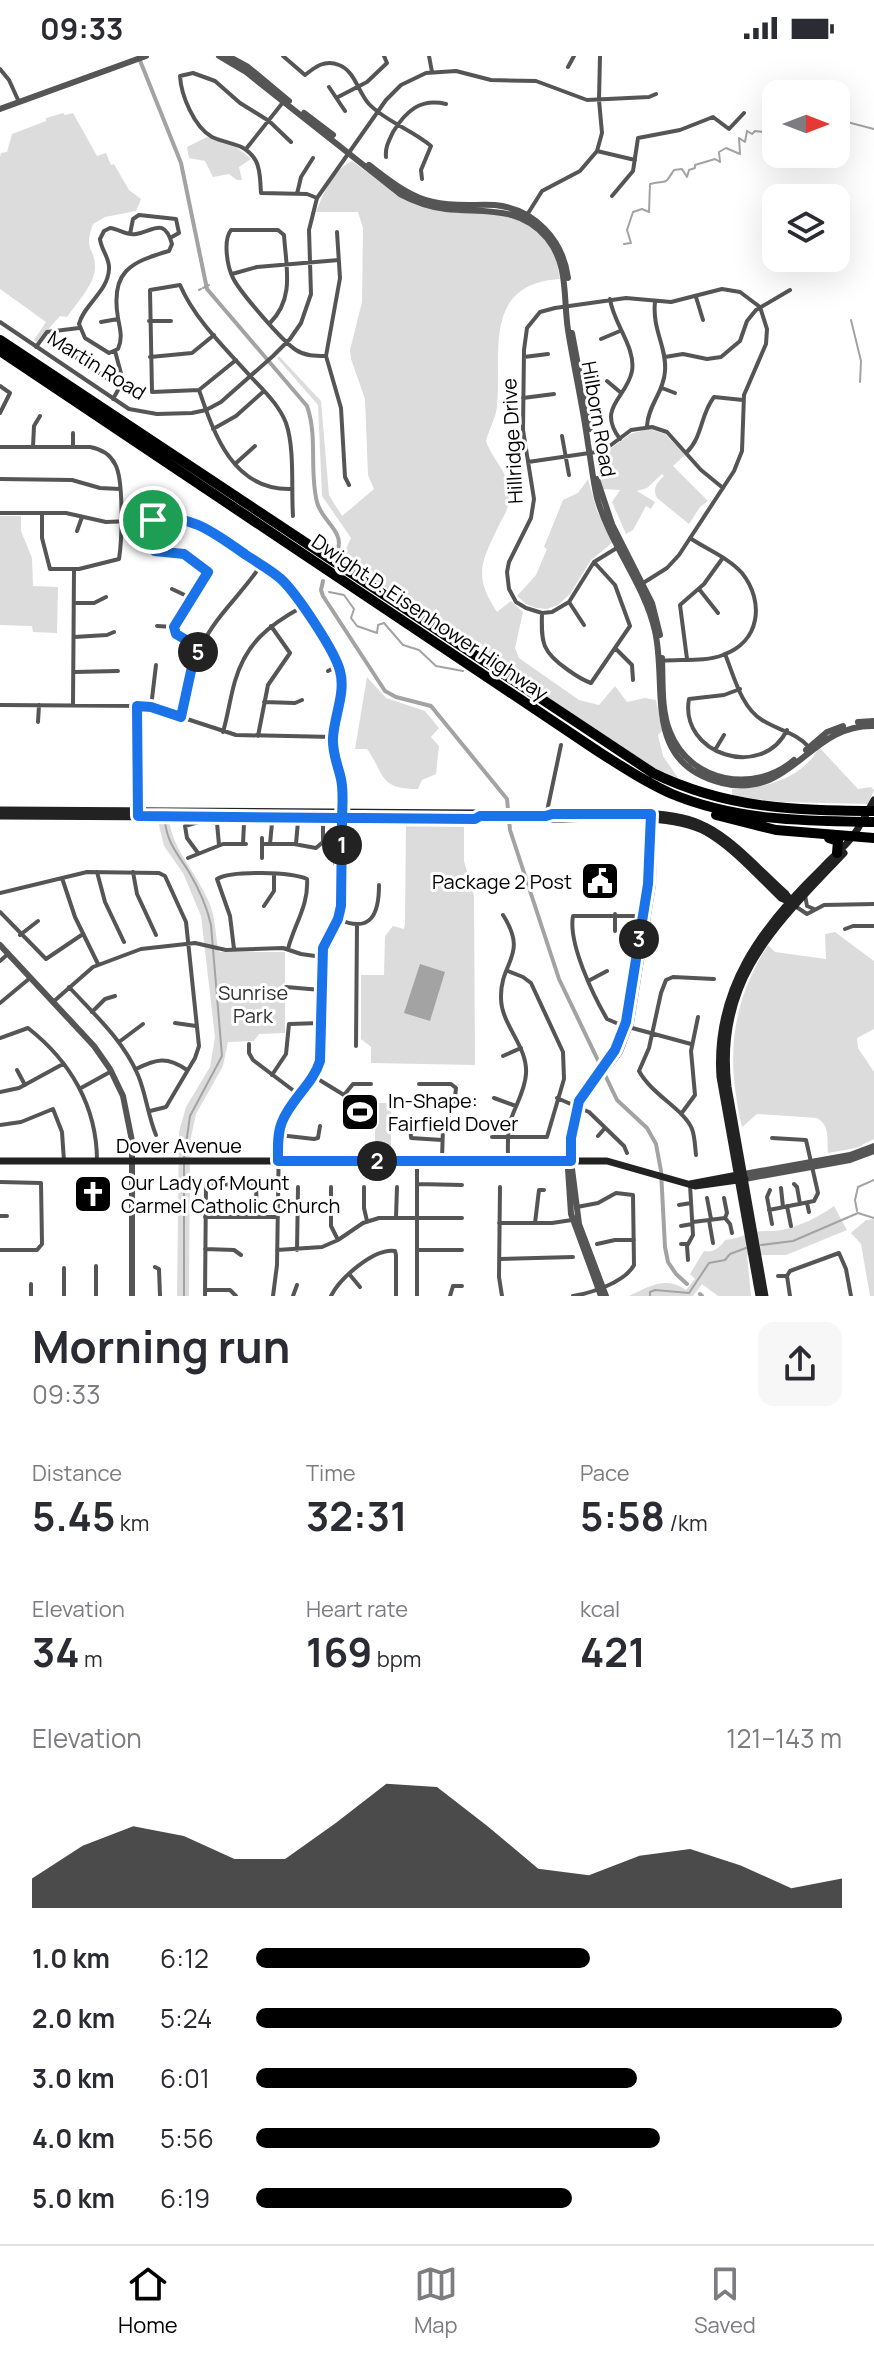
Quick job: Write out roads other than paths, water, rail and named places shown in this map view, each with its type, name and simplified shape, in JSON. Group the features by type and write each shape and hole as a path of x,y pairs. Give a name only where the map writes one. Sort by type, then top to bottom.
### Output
{"highway":[{"name":"Dwight D. Eisenhower Highway","path":"0,340 653,773 687,789 740,804 777,809 871,810"},
{"name":"Dwight D. Eisenhower Highway","path":"0,351 633,774 682,798 761,818 874,822"},
{"path":"682,798 694,806 739,823 837,840 837,853"},
{"path":"792,832 874,838"}],"main road":[{"path":"762,1296 742,1177 720,1077 722,1022 731,989 748,954 856,835 874,800"},
{"path":"792,904 805,895 856,835 871,810"},
{"path":"0,813 475,813 480,816 552,814 651,817 682,822 709,834 792,904"},
{"path":"138,813 217,820 342,815"},
{"name":"Dover Avenue","path":"0,1161 571,1161 614,1162 661,1177 705,1186 742,1177"}],"street":[{"path":"0,109 146,56"},
{"name":"Hilborn Road","path":"219,56 285,100 392,188 415,201 444,209 500,211 533,224 549,240 564,277 591,453 603,500 620,546 641,584 656,633 660,661 660,716 666,735 680,758 700,774 725,784 754,785 785,773 835,729 874,723"},
{"name":"Hilborn Road","path":"228,56 248,67 285,100"},
{"path":"283,56 305,75 319,64 338,64 349,71 369,104 431,146 421,170 422,179"},
{"path":"338,97 367,82 385,66 384,56"},
{"path":"429,56 432,72"},
{"path":"568,67 574,56"},
{"path":"527,215 542,191 580,171 597,151 602,133 600,56"},
{"path":"0,69 19,102"},
{"path":"206,410 221,402 265,363 301,323 312,285 309,230 317,198 378,111 401,85 432,72 456,71 491,80 536,81 573,96 599,100 656,94"},
{"path":"291,142 269,121 209,78 193,73 180,76 183,91 200,127 210,136 246,149 258,165 261,193 317,198"},
{"path":"329,87 345,111"},
{"path":"246,149 285,100"},
{"path":"386,157 385,149 405,115 419,104 446,104"},
{"path":"612,196 631,174 638,138 680,130 713,117 729,129 744,113"},
{"path":"597,151 635,160"},
{"name":"Hilborn Road","path":"350,152 403,190 425,200 444,204 502,206 527,215 551,235 563,256 568,277 568,306"},
{"path":"297,194 301,177 313,158"},
{"path":"130,235 133,219 139,215 176,219 179,233 170,238"},
{"path":"113,399 121,388 123,378 115,351 121,341 117,296 124,274 138,260 169,251 172,247 166,230 155,228 130,235 110,228 101,235 100,243 108,258 109,272 100,294 81,316 79,328 85,338 103,350 115,351"},
{"path":"270,323 285,302 288,283 282,231 231,230 227,236 232,274 270,323 287,342 301,352 326,356"},
{"path":"337,232 337,302 326,356 341,408 345,477 349,485"},
{"path":"232,274 257,267 339,260"},
{"path":"236,360 199,390 152,392 150,290 180,285 192,309 277,405 287,429 293,516"},
{"path":"568,306 610,299 671,302 714,290 730,289 748,296 760,307 766,320 766,344 743,400 742,451 734,471 667,568 641,584"},
{"path":"665,357 683,354 707,359 721,357 740,341 747,321 760,307 790,290"},
{"path":"696,297 703,320"},
{"path":"610,299 630,351 632,365 629,381 620,392 611,415 620,439"},
{"path":"647,426 649,410 662,388 665,374 665,357 654,325 655,302"},
{"name":"Hillridge Drive","path":"542,613 516,602 507,580 509,562 533,507 523,430 524,336 530,322 540,312 568,306"},
{"path":"101,322 118,319"},
{"path":"149,321 171,321"},
{"name":"Martin Road","path":"0,322 113,399 142,413 183,414 206,410"},
{"path":"36,347 47,332 79,328"},
{"path":"601,339 620,331"},
{"path":"150,357 192,353 214,335"},
{"path":"58,345 121,388"},
{"path":"524,357 548,354"},
{"path":"607,381 620,392"},
{"path":"0,386 10,393 0,413"},
{"path":"662,388 675,393"},
{"path":"199,390 221,448 235,464 269,487 292,489"},
{"path":"213,429 228,422 264,391"},
{"path":"523,398 554,394"},
{"path":"686,453 698,439 705,412 714,397 743,400"},
{"path":"33,447 34,426 40,416"},
{"path":"528,462 591,453 610,447 631,430 647,426 667,432 701,470 723,488"},
{"path":"73,433 73,447"},
{"path":"562,436 569,475"},
{"path":"235,464 255,446"},
{"path":"0,447 95,448 107,453 119,471 119,559 74,570 50,569 42,538 42,513"},
{"path":"0,479 72,480 100,488 120,489"},
{"path":"0,513 70,513 99,522 174,518 199,524 283,582 338,666 342,688 333,737 334,756 342,785 341,906 338,919 324,942 321,1055 313,1076 284,1117 279,1135 273,1296"},
{"path":"77,531 82,517"},
{"path":"153,520 155,551 184,554 208,572 174,627 176,634 200,648"},
{"path":"660,661 725,654 754,629 757,615 753,594 743,575 690,538"},
{"path":"594,562 615,585 630,626 594,681 587,682 552,659 546,651 541,636 542,613 552,612 569,602 594,562 620,546"},
{"path":"687,659 680,605 699,589 722,559"},
{"path":"181,717 191,671 200,648 228,604 250,582 261,565"},
{"path":"73,705 74,570"},
{"path":"172,589 192,599"},
{"path":"699,589 718,613"},
{"path":"74,603 94,603 106,597"},
{"path":"569,602 584,625"},
{"path":"223,732 239,670 270,625 302,607"},
{"path":"258,736 264,702 273,677 290,653 270,625"},
{"path":"157,626 174,627"},
{"path":"74,637 114,632"},
{"path":"616,649 632,665 633,680"},
{"path":"725,654 750,709 759,718 787,730 810,748"},
{"path":"151,707 156,665"},
{"path":"328,671 338,666"},
{"path":"74,672 118,671"},
{"path":"740,689 724,695 689,699 688,711 703,741 715,750 738,758 756,757 778,744 787,730"},
{"path":"264,702 295,703 302,700"},
{"path":"0,705 151,707 223,732 258,736 333,737"},
{"path":"38,722 39,705"},
{"path":"137,706 138,813"},
{"path":"715,750 724,735"},
{"path":"546,816 561,745"},
{"path":"602,1292 572,1220 568,1192 572,1132 580,1107 602,1072 620,1052 627,1027 654,868 654,825 651,817"},
{"path":"198,853 187,838 185,826 217,820 219,845"},
{"path":"188,858 219,845 245,844 244,823 272,820 270,844"},
{"path":"296,844 298,821"},
{"path":"323,823 323,842"},
{"path":"262,858 262,841 316,848 323,842 342,843"},
{"path":"335,864 336,842"},
{"path":"97,872 105,902 124,942"},
{"path":"0,893 97,872 159,873 165,876 183,915 189,944 198,1052 166,1107 150,1111"},
{"path":"133,872 134,886 156,935"},
{"path":"234,949 230,916 217,879 231,874 296,875 307,879 306,902 294,925 288,949"},
{"path":"264,906 274,891 274,874"},
{"path":"62,878 98,964"},
{"path":"338,919 357,924 366,922 375,914 379,903 379,885"},
{"path":"805,895 807,906 816,909"},
{"path":"792,904 805,913 827,905 874,904"},
{"path":"0,912 46,959 83,934"},
{"path":"645,917 615,914 573,916 575,941 607,1019 691,1044"},
{"path":"615,914 615,931"},
{"path":"503,915 515,938 515,950 501,993 502,1005 521,1048 526,1072 509,1126 508,1162"},
{"path":"20,935 38,921"},
{"path":"356,1046 357,924"},
{"path":"845,929 874,926"},
{"path":"53,1002 98,964 141,949 189,944 234,949 288,949 322,957"},
{"path":"0,945 94,1046 112,1071 128,1114 132,1160 132,1296"},
{"path":"0,961 8,954"},
{"path":"492,1137 547,1137 565,1073 560,1045 531,983 508,971"},
{"path":"590,980 607,971"},
{"path":"696,1155 692,1129 681,1114 655,1094 639,1071 653,1034 661,993 669,977 714,979"},
{"path":"0,1003 30,978"},
{"path":"69,987 119,1042 136,1069 156,1135"},
{"path":"286,987 321,990"},
{"path":"92,1012 105,999 115,996"},
{"path":"681,1114 695,1095 691,1044 698,1017"},
{"path":"175,1023 197,1026"},
{"path":"272,1075 286,1054 289,1024 321,1023"},
{"path":"119,1042 143,1024"},
{"path":"0,1038 28,1028 63,1064 81,1088 94,1125 97,1161"},
{"path":"249,1044 253,1060 299,1095"},
{"path":"503,1056 521,1048"},
{"path":"136,1069 163,1059 187,1070"},
{"path":"0,1092 25,1085 63,1064"},
{"path":"17,1070 25,1085"},
{"path":"81,1088 112,1071"},
{"path":"313,1076 344,1095 353,1084 371,1084"},
{"path":"419,1084 455,1085 455,1100 445,1122 442,1162"},
{"path":"494,1098 516,1106"},
{"path":"557,1098 580,1107 624,1146 627,1153"},
{"path":"0,1125 21,1122 53,1109 62,1132 64,1161"},
{"path":"450,1113 456,1117"},
{"path":"410,1121 411,1138 442,1140"},
{"path":"279,1135 314,1139 318,1138 320,1126"},
{"path":"598,1136 605,1128"},
{"path":"769,1210 814,1201 818,1196 806,1140 772,1138"},
{"path":"742,1177 874,1148"},
{"path":"417,1161 417,1296"},
{"path":"571,1161 575,1207 602,1292"},
{"path":"0,1182 41,1183 42,1244 37,1250 0,1250"},
{"path":"236,1296 230,1290 205,1293 206,1184 256,1185 257,1217"},
{"path":"417,1184 462,1185"},
{"path":"688,1260 692,1223 690,1184"},
{"path":"794,1184 800,1204"},
{"path":"297,1250 298,1187"},
{"path":"331,1187 331,1226 338,1240"},
{"path":"364,1187 367,1221"},
{"path":"396,1217 397,1187"},
{"path":"500,1187 502,1296"},
{"path":"781,1188 791,1226"},
{"path":"535,1223 537,1196 539,1190 544,1190"},
{"path":"770,1190 767,1197 772,1224"},
{"path":"573,1296 602,1292 634,1268 633,1195 616,1193 598,1203 575,1207"},
{"path":"707,1198 713,1243"},
{"path":"724,1198 725,1218"},
{"path":"679,1205 691,1203"},
{"path":"807,1203 809,1212"},
{"path":"0,1216 7,1216"},
{"path":"205,1217 277,1217"},
{"path":"277,1250 322,1247 367,1221 396,1217 462,1218"},
{"path":"681,1226 725,1218"},
{"path":"725,1218 732,1233"},
{"path":"499,1223 572,1220"},
{"path":"597,1244 634,1240"},
{"path":"681,1244 698,1244"},
{"path":"205,1249 234,1250 241,1255"},
{"path":"331,1296 375,1254 388,1250 395,1251 396,1296"},
{"path":"417,1250 462,1250"},
{"path":"790,1296 787,1276 790,1271 839,1253 846,1269 851,1296"},
{"path":"499,1259 573,1257"},
{"path":"96,1266 96,1296"},
{"path":"155,1267 159,1269 160,1296"},
{"path":"64,1268 64,1296"},
{"path":"350,1275 360,1287"},
{"path":"778,1276 787,1276"},
{"path":"31,1284 31,1296"},
{"path":"293,1296 297,1285"},
{"path":"450,1296 453,1286 462,1286"}],"waterway":[{"path":"139,58 181,163 207,289 307,406 312,430 317,502 336,532 337,552"},
{"path":"850,123 874,129"},
{"path":"624,244 631,243 627,230 633,212 642,209 649,212 650,184 667,181 674,170 682,169 687,177 695,165 715,159 720,162 719,152 726,148 740,154 739,138 745,142 747,131 752,134 762,132"},
{"path":"203,288 209,285"},
{"path":"851,320 861,361 860,382"},
{"path":"323,581 323,596 385,691 431,706 507,799 510,830 559,979 617,1100 647,1128 656,1144 668,1262 687,1284"},
{"path":"329,592 344,595 354,609 351,618 357,626 377,633 378,625 384,623 403,645 419,650 436,666 463,671"},
{"path":"165,821 171,842 199,891 211,925 222,1056 190,1116 184,1158"},
{"path":"184,1164 184,1296"},
{"path":"857,1211 855,1200 858,1187 874,1180"},
{"path":"761,1245 793,1241 858,1213 874,1218"},
{"path":"650,1296 650,1292 655,1290 689,1293 709,1263 725,1260 730,1254 746,1248"}],"place":[{"name":"Package 2 Post","path":"600,881"},
{"name":"In-Shape: Fairfield Dover","path":"360,1112"},
{"name":"Our Lady of Mount Carmel Catholic Church","path":"93,1194"}],"park label":[{"name":"Sunrise Park","path":"253,1004"}]}
